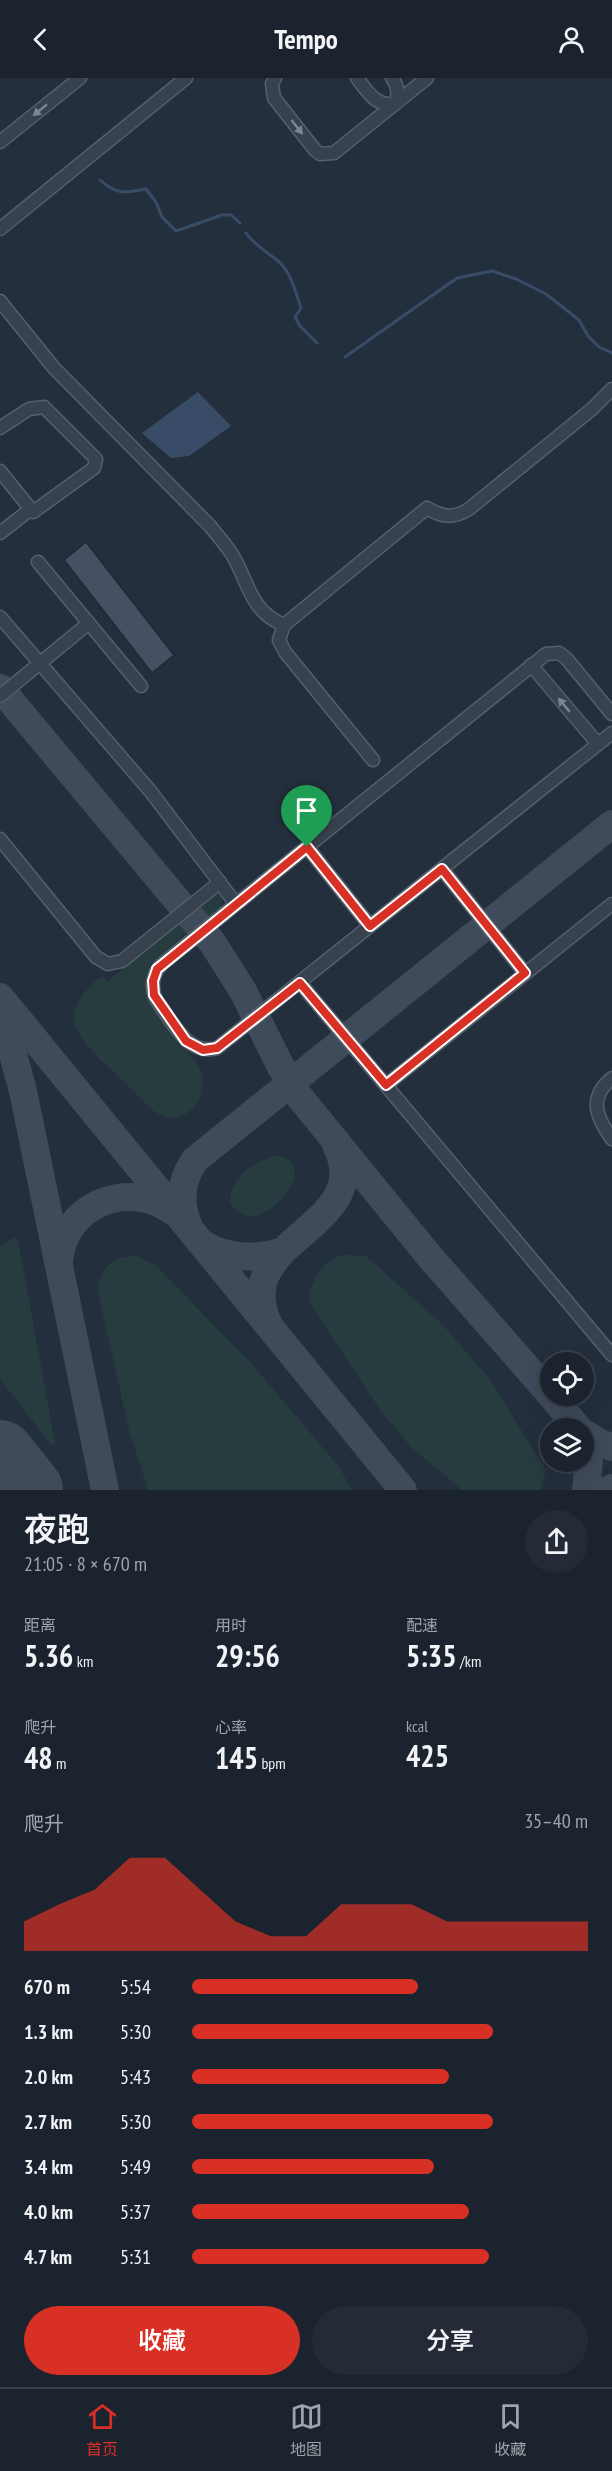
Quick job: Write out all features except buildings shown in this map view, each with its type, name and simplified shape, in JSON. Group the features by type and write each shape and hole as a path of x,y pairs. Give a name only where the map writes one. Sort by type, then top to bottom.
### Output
{"lane":[{"path":"0,142 80,78"},
{"path":"0,229 186,78"},
{"path":"275,78 272,84 274,98 320,154 334,153 427,78"},
{"path":"357,78 373,99 380,103 395,104"},
{"path":"392,78 398,90 395,104"},
{"path":"0,301 54,368 210,526 232,554 259,609 269,619 284,625"},
{"path":"373,760 285,652 279,640 284,625 426,508 448,517 460,515 592,409 612,389"},
{"path":"592,409 612,402"},
{"path":"0,428 29,409 44,407 96,459 94,468 33,512 0,471"},
{"path":"0,533 31,509"},
{"path":"38,562 141,686"},
{"path":"0,617 151,792 237,903"},
{"path":"0,696 89,623"},
{"path":"612,714 566,658 560,653 546,654 162,964 154,975 154,995 186,1041 203,1050 217,1048 612,733"},
{"path":"531,665 598,744"},
{"path":"0,839 96,957 108,964 122,961 220,882"},
{"path":"307,847 370,926"},
{"path":"442,869 525,973"},
{"path":"386,1085 612,904"},
{"path":"300,983 612,1355"},
{"path":"612,1078 599,1093 596,1102 601,1121 612,1139"}],"green space":[{"path":"217,894 223,897 221,907 162,954 149,968 146,976 149,1000 197,1063 203,1083 197,1103 190,1111 172,1118 162,1116 151,1109 92,1051 77,1029 74,1020 75,1010 80,999 102,976 107,982"},
{"path":"276,1156 290,1161 295,1172 291,1185 270,1210 255,1216 241,1214 230,1202 234,1185 252,1166"},
{"path":"13,1238 18,1239 55,1443 52,1446 0,1379 0,1247"},
{"path":"366,1256 443,1325 489,1378 540,1460 540,1472 546,1472 541,1490 462,1490 411,1447 380,1410 309,1302 312,1287 319,1272 337,1257"},
{"path":"140,1257 155,1265 253,1365 339,1467 352,1490 148,1490 129,1430 98,1292 103,1271 107,1266 118,1259"}],"water":[{"path":"198,392 231,426 189,456 171,458 142,433"}],"waterway":[{"path":"100,180 121,192 146,189 156,202 162,217 176,231 222,215 231,215 240,223"},
{"path":"246,233 283,266 293,283 301,308 295,317 300,326 317,343"},
{"path":"345,357 457,278 492,271 516,279 546,294 579,320 588,336 599,347 612,353"}],"taxiway":[{"path":"0,688 212,942 243,991 281,1067 298,1095 430,1257 540,1383"},
{"path":"189,1227 184,1210 183,1193 186,1176 195,1160 612,824"},
{"path":"0,997 403,1490"},
{"path":"0,1018 23,1091 105,1490"},
{"path":"268,1323 261,1294 268,1271 283,1251 323,1215 338,1196 344,1173 336,1145"},
{"path":"59,1264 63,1244 71,1227 84,1213 99,1203 117,1198 136,1197 154,1201 172,1211"},
{"path":"199,1241 217,1251 238,1256 260,1256 280,1252"},
{"path":"560,1406 570,1418"},
{"path":"594,1439 612,1447"},
{"path":"586,1490 588,1472"},
{"path":"0,1481 9,1490"}],"runway":[{"path":"0,1455 28,1490"}],"route":[{"path":"307,847 370,926 442,869 525,973 386,1085 300,983 217,1048 203,1050 196,1048 186,1041 154,995 153,981 157,969 307,847"}]}
